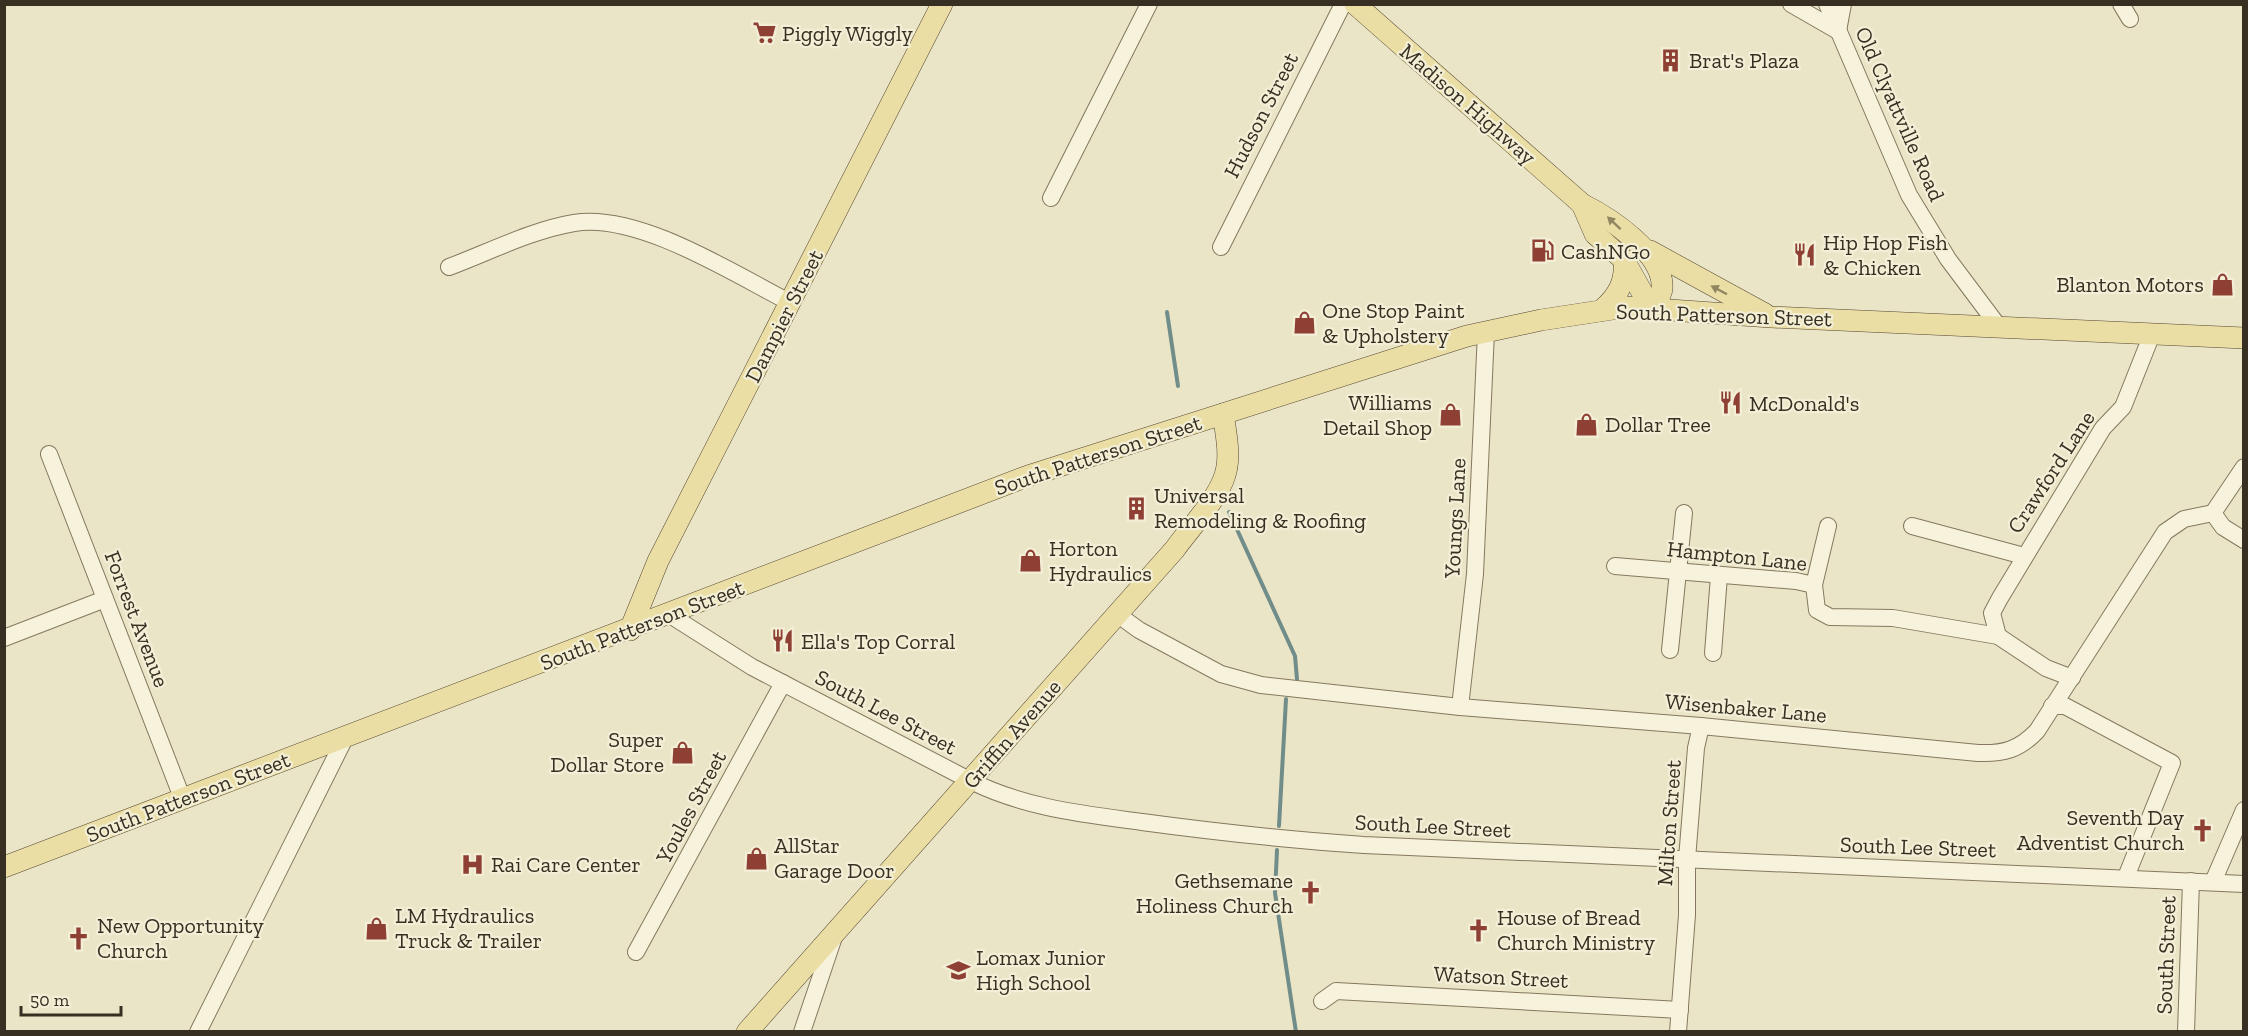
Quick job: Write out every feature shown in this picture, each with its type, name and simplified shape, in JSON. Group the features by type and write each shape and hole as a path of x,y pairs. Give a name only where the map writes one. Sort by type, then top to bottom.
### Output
{"main road":[{"name":"Dampier Street","path":"630,630 658,561 942,4"},
{"name":"Madison Highway","path":"1354,4 1582,204 1606,216 1641,246 1661,274 1662,291 1652,310"},
{"name":"Madison Highway","path":"1582,204 1595,234 1624,260 1652,310"},
{"path":"1641,246 1771,317"},
{"path":"1602,310 1612,301 1626,277 1624,260"},
{"name":"South Patterson Street","path":"4,867 670,615 1029,476 1430,346 1486,332 1626,307 1771,317 2244,338"},
{"name":"Griffin Avenue","path":"747,1032 1174,549 1220,486 1226,474 1227,445 1223,414"}],"street":[{"path":"1051,198 1149,4"},
{"name":"Hudson Street","path":"1221,247 1343,4"},
{"path":"1791,4 1838,32 1843,4"},
{"name":"Old Clyattville Road","path":"1827,4 1909,195 1948,259 1999,327"},
{"path":"449,267 553,228 576,222 605,222 653,233 791,303"},
{"name":"Youngs Lane","path":"1460,707 1475,574 1486,332"},
{"name":"Crawford Lane","path":"1998,636 1992,614 2024,556 2103,428 2123,407 2152,334"},
{"name":"Forrest Avenue","path":"49,454 183,800"},
{"path":"2244,467 2214,513 2223,527 2244,540"},
{"path":"1670,650 1684,513"},
{"name":"Wisenbaker Lane","path":"1118,614 1179,653 1232,678 1277,687 1460,707 1701,726 1998,754 2007,753 2028,741 2072,678 2165,532 2184,519 2214,513"},
{"path":"1814,585 1828,526"},
{"path":"1912,526 2024,556"},
{"name":"Hampton Lane","path":"1615,566 1796,581 1814,585 1817,610 1830,617 1893,618 1998,636 2046,668 2072,678"},
{"path":"1713,653 1719,576"},
{"path":"4,638 105,599"},
{"name":"South Lee Street","path":"670,615 783,683 970,781 1002,796 1063,811 1246,835 1364,845 2244,884"},
{"name":"Youles Street","path":"636,952 783,683"},
{"path":"2052,706 2065,706 2172,763 2126,877"},
{"name":"Milton Street","path":"1678,1032 1687,915 1687,859 1696,748 1701,726"},
{"path":"198,1032 345,738"},
{"path":"2213,882 2244,810"},
{"name":"South Street","path":"2186,1032 2191,881"},
{"path":"802,1032 836,933"},
{"name":"Watson Street","path":"1323,1001 1336,991 1680,1010"}],"waterway":[{"path":"1167,312 1178,386"},
{"path":"1229,512 1295,656 1297,679"},
{"path":"1279,826 1286,699"},
{"path":"1277,850 1275,893 1296,1032"}],"place":[{"name":"Piggly Wiggly","path":"764,33"},
{"name":"Brat's Plaza","path":"1671,60"},
{"name":"CashNGo","path":"1543,251"},
{"name":"Hip Hop Fish & Chicken","path":"1805,255"},
{"name":"Blanton Motors","path":"2222,284"},
{"name":"One Stop Paint & Upholstery","path":"1304,323"},
{"name":"McDonald's","path":"1731,403"},
{"name":"Williams Detail Shop","path":"1450,415"},
{"name":"Dollar Tree","path":"1587,424"},
{"name":"Universal Remodeling & Roofing","path":"1136,508"},
{"name":"Horton Hydraulics","path":"1031,561"},
{"name":"Ella's Top Corral","path":"783,641"},
{"name":"Super Dollar Store","path":"682,752"},
{"name":"Seventh Day Adventist Church","path":"2202,830"},
{"name":"AllStar Garage Door","path":"756,858"},
{"name":"Rai Care Center","path":"473,864"},
{"name":"Gethsemane Holiness Church","path":"1311,893"},
{"name":"LM Hydraulics Truck & Trailer","path":"377,928"},
{"name":"House of Bread Church Ministry","path":"1479,930"},
{"name":"New Opportunity Church","path":"79,938"},
{"name":"Lomax Junior High School","path":"958,970"}]}
